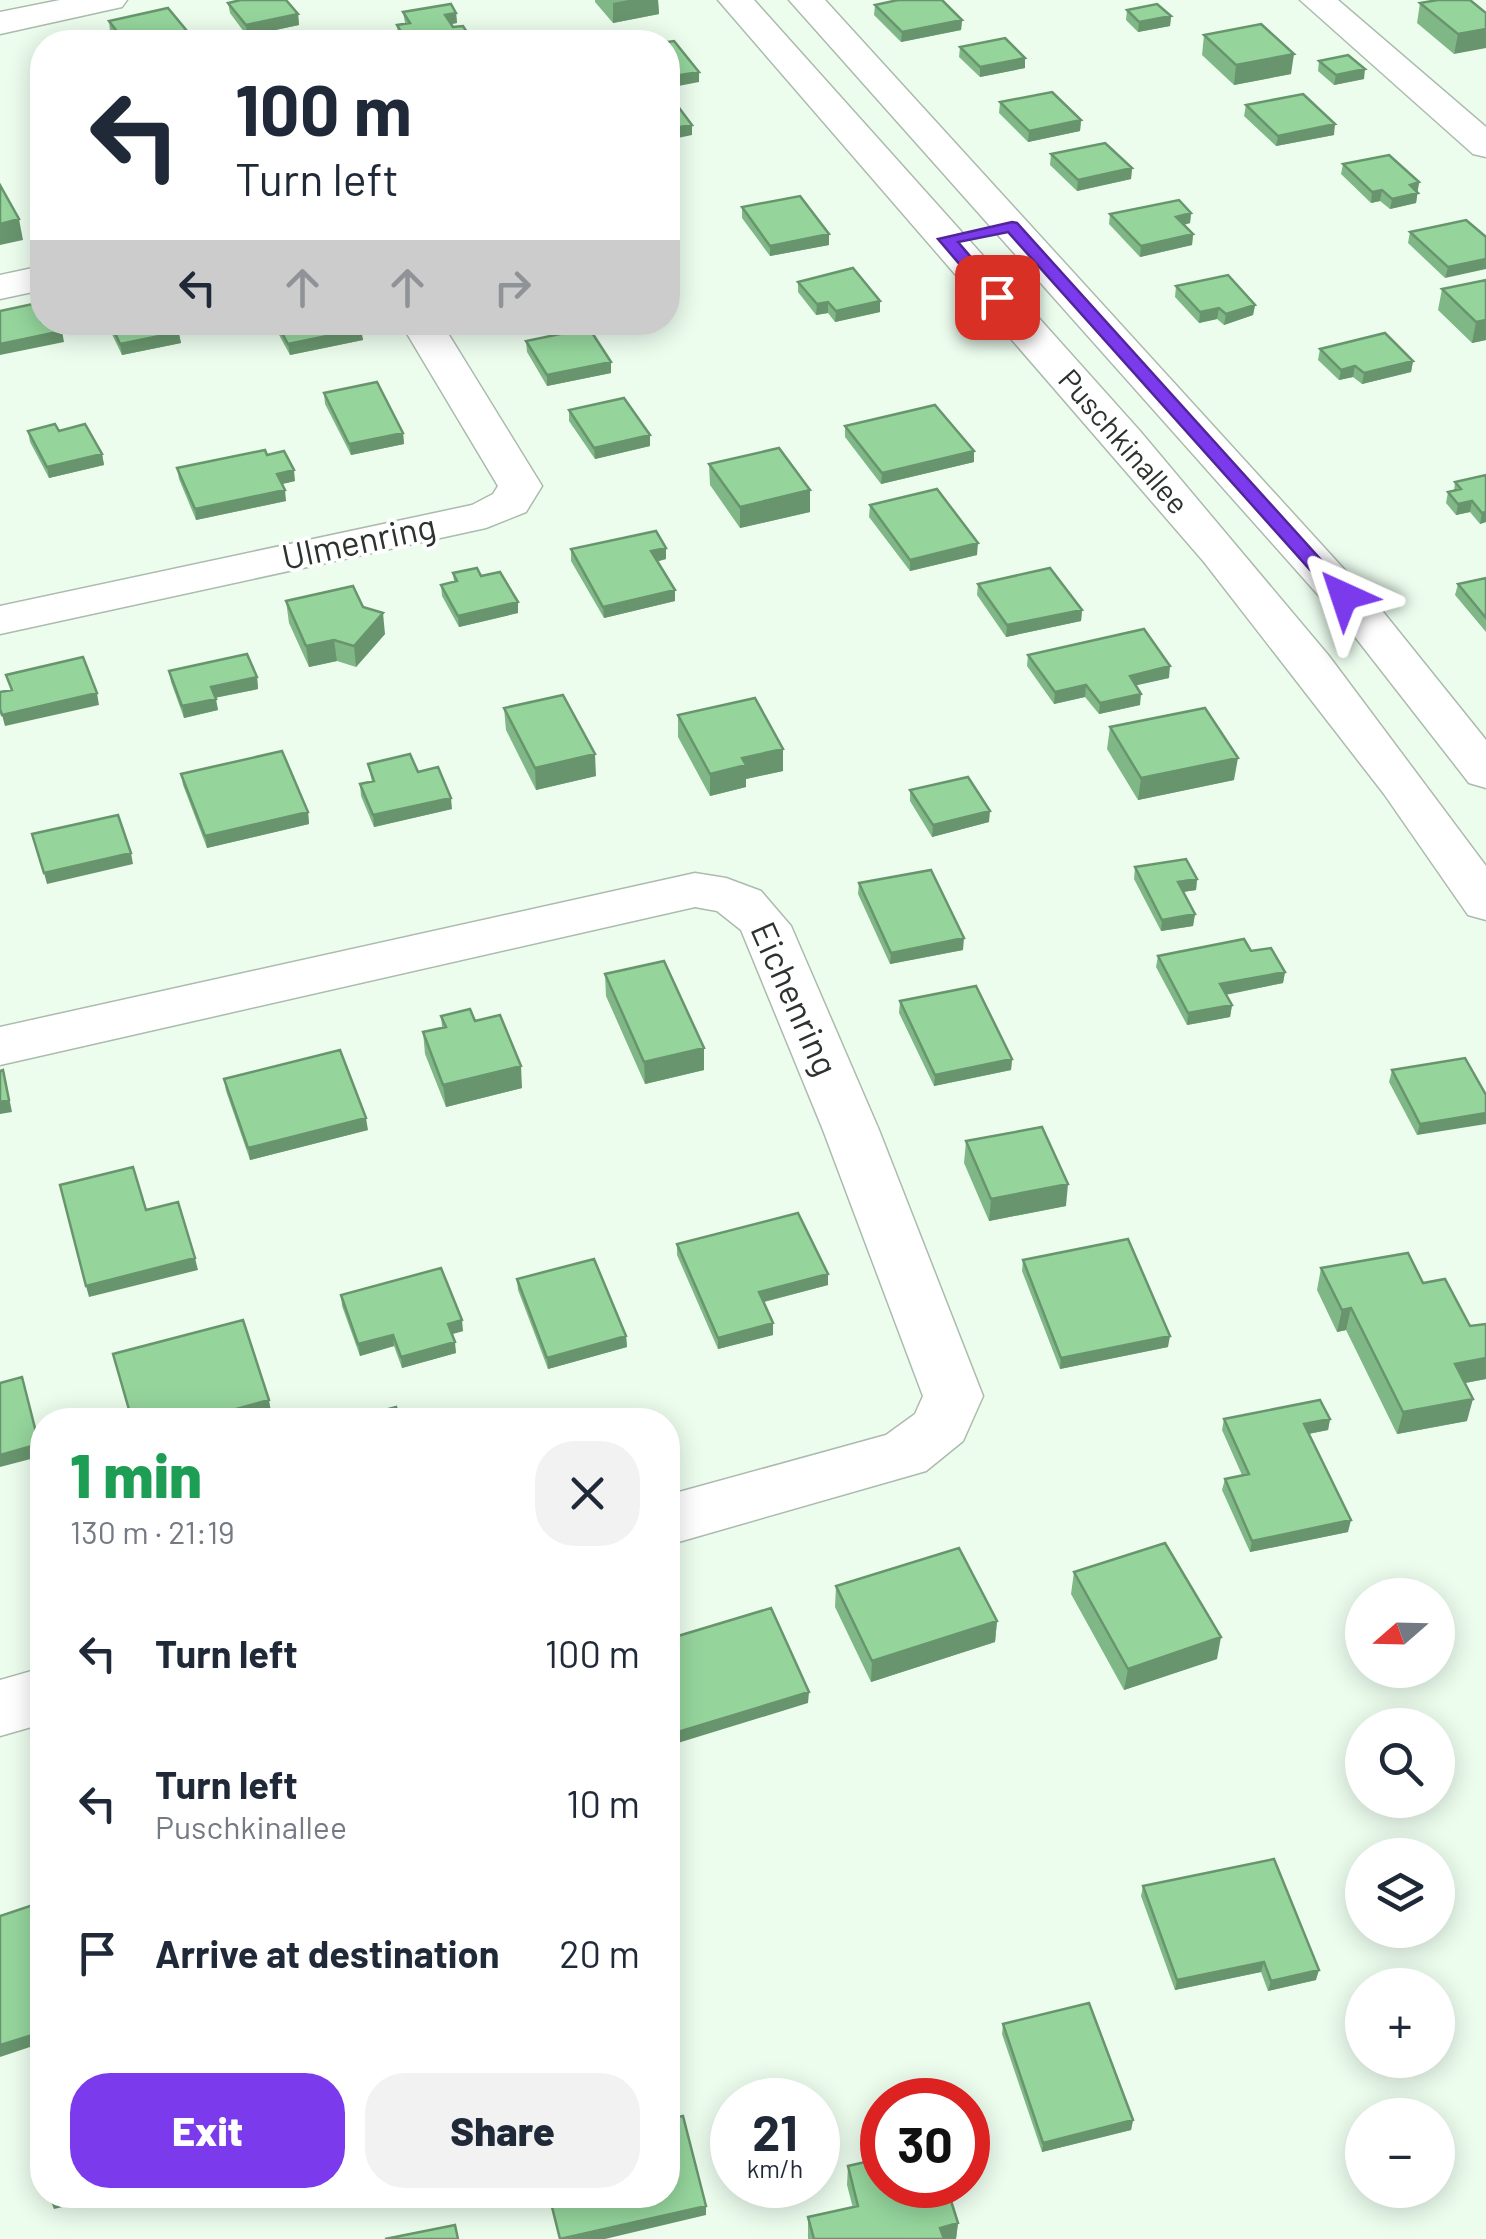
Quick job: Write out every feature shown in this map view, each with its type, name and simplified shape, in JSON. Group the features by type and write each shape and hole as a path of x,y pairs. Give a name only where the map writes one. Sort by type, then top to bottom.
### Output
{"street":[{"path":"0,24 110,0"},
{"name":"Puschkinallee","path":"736,0 1272,613 1380,752 1486,903"},
{"name":"Puschkinallee","path":"806,0 1368,623 1486,772"},
{"path":"1317,0 1486,146"},
{"path":"946,239 1012,227"},
{"path":"0,287 30,281"},
{"name":"Ulmenring","path":"0,620 486,515 510,503 520,486 428,335"},
{"name":"Eichenring","path":"0,1046 694,890 723,892 754,909 765,926 852,1130 953,1396 948,1419 938,1433 904,1454 680,1517"},
{"path":"0,1708 30,1699"}],"building":[{"path":"286,0 298,14 246,25 228,3"},
{"path":"898,0 942,0 962,20 902,32 875,5"},
{"path":"1470,0 1486,13 1486,29 1458,34 1420,3"},
{"path":"451,4 456,13 445,15 453,27 463,26 466,30 400,30 397,25 410,23 403,12"},
{"path":"1157,4 1171,16 1139,22 1127,10"},
{"path":"168,8 186,30 116,30 109,21"},
{"path":"1261,24 1294,54 1236,65 1204,35"},
{"path":"1005,38 1025,58 980,67 960,47"},
{"path":"680,48 699,72 680,75"},
{"path":"1348,55 1365,69 1336,75 1319,61"},
{"path":"1052,92 1081,120 1029,131 1000,102"},
{"path":"1303,94 1335,124 1278,136 1246,105"},
{"path":"680,109 692,125 680,127"},
{"path":"1105,143 1132,168 1078,180 1051,154"},
{"path":"1389,155 1419,182 1410,185 1418,193 1392,199 1382,190 1372,192 1343,164"},
{"path":"0,185 19,219 0,224"},
{"path":"800,196 829,234 770,246 742,207"},
{"path":"1179,200 1191,213 1176,217 1193,234 1141,246 1110,214"},
{"path":"1466,220 1486,237 1486,259 1448,267 1410,232"},
{"path":"853,268 880,301 836,311 828,302 817,304 798,282"},
{"path":"1228,275 1255,305 1226,314 1219,308 1200,312 1176,286"},
{"path":"1486,280 1486,320 1476,322 1442,289"},
{"path":"30,305 30,335 43,335 0,344 0,311"},
{"path":"1385,333 1413,361 1364,373 1355,366 1341,370 1320,349"},
{"path":"116,335 164,335 120,344"},
{"path":"283,335 332,335 288,344"},
{"path":"555,335 594,335 611,362 547,375 526,341"},
{"path":"377,382 403,433 349,444 324,393"},
{"path":"624,398 650,435 594,448 569,410"},
{"path":"935,405 974,451 882,473 845,426"},
{"path":"55,424 59,431 85,424 102,454 47,467 28,431"},
{"path":"779,448 810,490 740,507 709,464"},
{"path":"265,450 267,455 284,451 294,470 277,474 285,490 195,509 177,468"},
{"path":"1486,475 1486,512 1482,513 1472,501 1458,504 1448,492 1461,489 1455,482"},
{"path":"937,489 978,543 910,560 870,505"},
{"path":"656,531 666,548 651,551 675,590 603,607 571,549"},
{"path":"477,568 481,576 500,572 518,602 458,616 441,585 457,581 453,573"},
{"path":"1050,568 1082,610 1007,625 978,584"},
{"path":"1486,578 1486,618 1458,584"},
{"path":"353,586 363,607 383,613 354,646 334,640 306,646 286,601"},
{"path":"1144,629 1170,666 1130,676 1141,694 1100,703 1086,685 1055,692 1028,655"},
{"path":"247,654 257,677 211,687 216,699 182,706 169,671"},
{"path":"83,657 97,693 2,715 0,692 12,690 6,675"},
{"path":"563,695 595,754 535,768 504,708"},
{"path":"755,698 783,749 742,758 746,765 710,774 678,715"},
{"path":"1205,708 1238,758 1141,778 1110,727"},
{"path":"282,751 308,812 205,836 181,774"},
{"path":"410,754 418,772 438,767 451,798 373,815 360,784 374,781 368,764"},
{"path":"968,777 990,811 933,825 910,790"},
{"path":"118,815 131,853 44,873 32,834"},
{"path":"1186,859 1197,879 1178,882 1195,914 1162,920 1135,867"},
{"path":"931,870 964,938 891,953 859,883"},
{"path":"1244,939 1251,951 1271,948 1285,972 1220,984 1232,1005 1188,1013 1158,956"},
{"path":"664,961 704,1048 644,1062 605,974"},
{"path":"976,986 1012,1059 935,1075 900,1001"},
{"path":"470,1009 475,1021 500,1015 521,1066 443,1085 423,1032 446,1027 441,1016"},
{"path":"340,1050 366,1118 248,1148 224,1079"},
{"path":"1465,1058 1486,1095 1486,1113 1420,1124 1392,1070"},
{"path":"3,1070 9,1100 0,1102 0,1071"},
{"path":"1042,1127 1068,1184 991,1199 966,1141"},
{"path":"133,1167 146,1210 178,1202 195,1258 86,1286 60,1185"},
{"path":"798,1213 828,1274 759,1292 773,1323 718,1338 677,1244"},
{"path":"1128,1239 1170,1336 1061,1358 1023,1260"},
{"path":"1408,1253 1423,1283 1445,1279 1470,1326 1486,1324 1486,1358 1455,1364 1473,1399 1403,1412 1351,1308 1342,1310 1321,1268"},
{"path":"594,1259 626,1336 547,1358 517,1279"},
{"path":"441,1268 462,1320 448,1324 455,1342 401,1357 393,1335 358,1344 341,1295"},
{"path":"243,1320 269,1400 240,1408 129,1408 113,1354"},
{"path":"22,1377 30,1409 30,1447 0,1455 0,1383"},
{"path":"1320,1400 1330,1419 1304,1424 1351,1520 1252,1541 1225,1479 1249,1474 1224,1419"},
{"path":"1165,1543 1221,1637 1128,1669 1074,1572"},
{"path":"959,1548 997,1621 872,1661 836,1586"},
{"path":"771,1608 809,1692 680,1731 680,1635"},
{"path":"1274,1859 1319,1970 1271,1981 1264,1962 1177,1980 1143,1886"},
{"path":"30,1906 30,2036 0,2045 0,1916"},
{"path":"1089,2003 1133,2120 1043,2143 1003,2024"},
{"path":"683,2116 706,2206 560,2239 552,2208 680,2208"},
{"path":"860,2163 860,2208 953,2208 958,2223 940,2228 944,2239 814,2239 808,2217 858,2206 848,2166"},
{"path":"455,2225 458,2239 385,2239"}],"route":[{"path":"997,297 946,239 1012,227 1344,596"}]}
